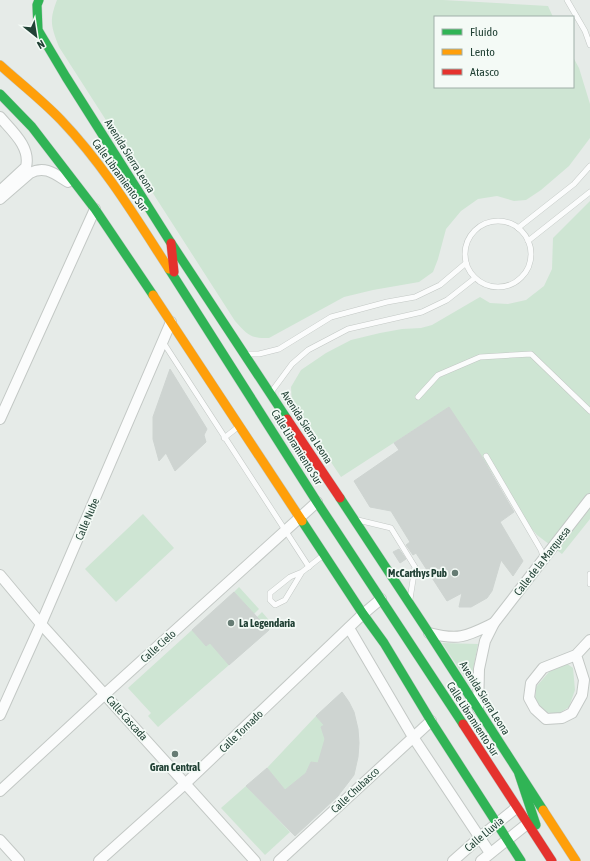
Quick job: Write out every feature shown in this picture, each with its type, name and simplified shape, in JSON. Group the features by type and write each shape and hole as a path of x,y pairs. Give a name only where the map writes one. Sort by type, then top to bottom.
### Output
{"main road":[{"name":"Avenida Sierra Leona","path":"40,0 37,5 38,30 171,243 410,604 576,861"},
{"name":"Calle Libramiento Sur","path":"0,65 61,120 116,188 174,276 317,502 340,543 381,599 552,861"},
{"path":"0,94 10,102 32,127 95,209 300,517 327,552 363,614 384,644 431,721 521,861"},
{"path":"171,243 174,276"},
{"path":"519,774 545,851"}],"street":[{"path":"0,117 24,147 27,156 28,170 0,199"},
{"path":"0,191 28,170 43,169 50,171 80,189"},
{"path":"0,419 95,209"},
{"name":"Calle Nube","path":"0,715 41,624 171,322"},
{"name":"Calle de la Marquesa","path":"478,709 479,669 485,641 494,623 590,499"},
{"name":"Calle Cielo","path":"0,791 317,502"},
{"name":"Calle Cascada","path":"0,575 41,624 255,861"},
{"name":"Calle Tornado","path":"99,861 186,783 363,614 381,599"},
{"name":"Calle de la Marquesa","path":"429,633 445,637 459,637 476,632 494,623"},
{"path":"349,628 413,737 490,853"},
{"path":"576,655 584,680 582,695 572,712 562,718 546,719 534,709 529,698 531,683 543,668 576,655 590,640"},
{"name":"Calle Chubasco","path":"279,861 431,721"},
{"name":"Calle Lluvia","path":"453,861 497,822 516,808"},
{"name":"Calle Lluvia","path":"481,861 507,838 527,824"},
{"path":"0,840 19,861"}],"lane":[{"path":"567,0 585,31 590,45"},
{"path":"518,228 574,184 590,166"},
{"path":"528,241 590,192"},
{"path":"499,221 511,224 518,228 528,241 530,248 529,265 526,272 520,279 513,283 499,287 485,285 475,278 469,271 466,263 465,247 470,236 479,227 486,223 499,221"},
{"path":"245,355 259,354 278,349 331,317 387,302 415,297 440,285 466,263"},
{"path":"270,393 292,364 308,350 348,329 422,312 447,300 475,278"},
{"path":"163,342 308,567"},
{"path":"418,397 438,375 480,357 531,354 590,411"},
{"path":"224,438 240,426"},
{"path":"486,456 541,550 544,560"},
{"path":"354,519 391,528 415,567 410,604"},
{"path":"302,572 285,600 275,605 270,600 270,594 290,577 302,572 327,552"},
{"path":"590,574 590,584"}],"green space":[{"path":"57,0 443,0 548,6 553,16 434,16 434,88 574,88 574,59 579,68 590,104 590,138 569,166 541,190 526,200 514,201 497,196 478,199 461,211 446,229 433,272 419,282 344,297 269,338 257,338 249,335 235,321 59,47 52,24 53,13"},
{"path":"590,201 590,519 562,554 537,535 517,511 449,407 341,477 292,404 291,387 301,370 326,353 351,340 380,333 402,329 421,328 432,325 480,297 490,303 508,304 526,300 544,286 552,269 553,238"},
{"path":"143,514 174,548 116,602 85,569"},
{"path":"239,587 259,609 254,614 234,592"},
{"path":"262,612 274,626 269,630 257,617"},
{"path":"192,630 206,646 210,643 229,665 158,727 148,716 151,713 128,688"},
{"path":"442,643 478,644 470,685"},
{"path":"566,663 573,668 575,690 569,707 558,714 544,712 535,700 536,687 549,672"},
{"path":"316,716 324,725 321,728 327,743 318,763 311,762 306,773 285,790 267,768"},
{"path":"246,786 290,832 265,855 221,808"}],"building":[{"path":"170,369 207,429 204,435 206,442 175,471 166,453 159,461 153,439 153,417"},
{"path":"449,407 482,457 514,512 500,522 523,561 513,576 501,560 492,591 487,598 471,607 459,607 462,593 447,601 416,553 413,555 406,545 410,542 391,511 370,507 354,481 399,450 394,443"},
{"path":"399,549 406,559 400,563 393,552"},
{"name":"La Legendaria","path":"234,592 269,630 229,665 210,643 206,646 192,630"},
{"path":"342,692 354,712 358,729 358,757 354,775 338,796 295,836 246,786 267,768 285,790 306,773 311,762 318,763 325,739 321,727 324,725 316,716"}],"traffic: fast":[{"path":"39,0 37,5 38,30 171,243 287,419"},
{"path":"0,94 32,127 95,209 153,295"},
{"path":"169,269 317,502 463,724"},
{"path":"340,498 543,810"},
{"path":"302,521 363,614 384,643 431,721 521,861"},
{"path":"519,774 536,825"}],"traffic: slow":[{"path":"0,65 47,106 77,137 119,192 169,269"},
{"path":"153,295 302,521"},
{"path":"543,810 576,861"}],"traffic: jam":[{"path":"171,243 174,272"},
{"path":"287,419 340,498"},
{"path":"463,724 552,861"}],"place":[{"name":"McCarthys Pub","path":"455,573"},
{"name":"La Legendaria","path":"231,623"},
{"name":"Gran Central","path":"175,754"}]}
